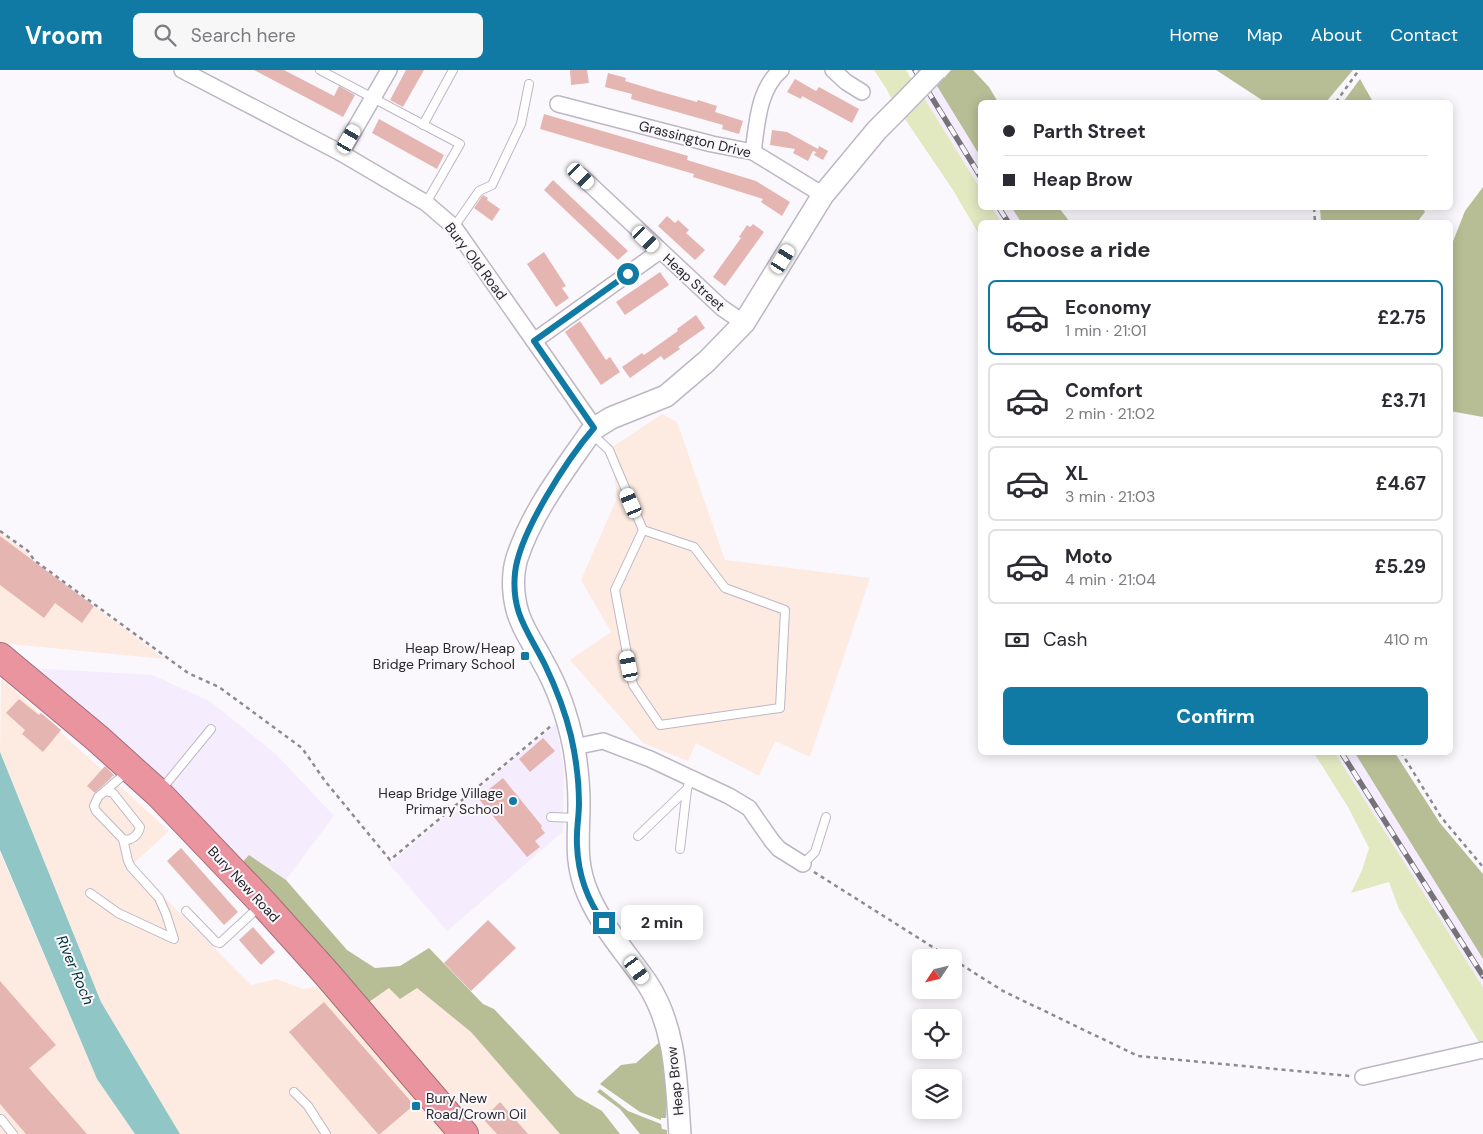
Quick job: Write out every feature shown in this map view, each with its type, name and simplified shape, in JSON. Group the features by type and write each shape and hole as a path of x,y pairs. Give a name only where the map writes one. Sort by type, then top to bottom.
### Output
{"highway":[{"name":"Bury New Road","path":"0,657 35,685 158,794 263,903 326,973 464,1134"}],"street":[{"name":"Bury Old Road","path":"182,70 340,153 426,203 454,227 534,341 592,430"},
{"path":"340,153 389,70"},
{"path":"753,152 760,106 770,83 781,70"},
{"path":"833,70 846,82 862,92"},
{"path":"592,430 611,418 666,396 707,361 744,323 823,195 877,130 936,70"},
{"name":"Grassington Drive","path":"558,104 712,144 753,152 823,195"},
{"name":"Heap Street","path":"581,176 722,308 744,323"},
{"path":"534,341 660,251"},
{"name":"Heap Brow","path":"592,430 555,483 530,529 517,559 514,587 521,622 544,662 566,713 574,747 578,774 577,845 580,874 596,912 648,985 661,1009 675,1060 680,1134"},
{"path":"574,747 603,741 689,783 729,796 749,808 772,841 787,855 802,864"},
{"path":"1362,1077 1483,1050"}],"lane":[{"path":"320,70 460,144 426,203"},
{"path":"423,125 453,70"},
{"path":"454,227 479,191 492,185 521,124 529,84"},
{"path":"592,430 609,450 643,530 694,547 725,588 785,610 780,708 660,725 633,685 614,590 643,530"},
{"path":"158,794 211,729"},
{"path":"90,893 118,913 174,940 162,904 131,867 123,839 94,806 98,797 131,769"},
{"path":"638,836 689,783"},
{"path":"680,849 689,783"},
{"path":"106,791 113,794 140,827 133,838 123,839"},
{"path":"551,817 578,818"},
{"path":"802,864 815,852 826,817"},
{"path":"186,911 216,942 220,943 263,903"},
{"path":"294,1092 308,1106 326,1134"},
{"path":"2,1119 13,1134"}],"path":[{"path":"1337,100 1359,70"},
{"path":"0,531 28,551 34,560 188,674 219,688 302,748 325,781 390,860 566,713"},
{"path":"1403,755 1441,817 1483,867"},
{"path":"802,864 936,949"},
{"path":"962,965 1003,991 1138,1056 1362,1077"}],"shaded area":[{"path":"937,86 978,153 978,185 924,98"},
{"path":"993,210 1013,210 1020,220 1000,220"},
{"path":"662,414 677,422 725,560 870,578 810,757 775,741 759,776 696,743 688,761 643,743 570,660 611,632 581,580 617,498 611,448"},
{"path":"0,532 27,552 32,560 165,659 0,643"},
{"path":"30,668 153,675 211,702 276,754 334,816 271,900"},
{"path":"1,678 169,831 132,865 251,985 277,979 303,989 316,987 328,999 345,984 389,988 417,987 471,1032 560,1134 180,1134 101,1002 0,752"},
{"name":"Heap Bridge Village Primary School","path":"556,724 564,771 563,832 447,931 389,864"},
{"path":"1336,755 1356,755 1483,959 1483,987"},
{"path":"0,852 97,1079 135,1134 0,1134"}],"green space":[{"path":"874,70 906,70 913,82 895,99 891,98"},
{"path":"951,70 973,70 989,87 997,100 978,100 978,153 937,86"},
{"path":"1216,70 1353,70 1328,100 1262,100"},
{"path":"1360,79 1372,100 1344,100"},
{"path":"924,98 978,185 978,210 993,210 1000,220 978,220 978,233 953,190 905,119"},
{"path":"1483,187 1483,417 1453,412 1453,241 1465,211"},
{"path":"1013,210 1061,210 1068,220 1020,220"},
{"path":"1320,210 1424,210 1425,212 1419,220 1321,220"},
{"path":"1315,755 1336,755 1483,987 1483,1044 1480,1044 1399,909 1389,882 1351,893 1362,870 1369,848 1348,807"},
{"path":"1356,755 1396,755 1440,823 1483,874 1483,959"},
{"path":"249,855 286,880 347,950 375,968 400,966 429,948 483,1004 494,1009 576,1096 602,1111 620,1134 560,1134 471,1032 417,988 400,999 389,988 369,1002 239,866"},
{"path":"662,1040 666,1069 666,1118 661,1118 661,1120 640,1112 600,1084 621,1065 636,1063"},
{"path":"600,1089 628,1111 661,1124 662,1129 667,1130 667,1134 640,1134 620,1109 597,1092"}],"water":[{"name":"River Roch","path":"0,752 101,1002 180,1134 135,1134 97,1079 0,850"}],"building":[{"path":"254,70 284,70 334,96 339,86 355,95 343,117"},
{"path":"406,70 424,70 403,107 390,100"},
{"path":"570,70 587,70 589,83 571,85"},
{"path":"608,73 626,78 625,81 658,91 717,106 715,112 743,121 739,134 722,129 723,125 631,99 632,94 605,87"},
{"path":"795,79 816,91 819,87 859,109 852,123 802,96 801,99 787,92"},
{"path":"544,114 688,156 687,160 756,181 790,202 782,216 761,202 763,199 693,177 694,174 540,129"},
{"path":"379,119 444,155 437,169 372,133"},
{"path":"772,130 787,132 818,149 819,146 828,151 823,160 814,155 816,152 813,151 808,161 793,153 795,149 770,145"},
{"path":"553,180 628,251 618,260 544,190"},
{"path":"483,195 500,209 492,221 474,208"},
{"path":"667,216 675,223 678,220 689,230 686,233 705,250 695,260 658,226"},
{"path":"753,224 764,232 725,286 713,277 741,238 739,237 747,225 750,227"},
{"path":"544,252 566,286 562,288 569,298 556,307 527,264"},
{"path":"660,272 669,285 625,315 616,302"},
{"path":"696,315 705,328 678,347 680,349 664,360 661,356 630,378 622,367 642,353 644,355 678,331 677,329"},
{"path":"580,321 606,360 610,357 620,372 601,385 565,332"},
{"path":"0,536 94,606 82,623 55,603 44,618 0,585"},
{"path":"19,699 39,715 41,713 61,730 43,752 22,734 25,730 6,713"},
{"path":"543,738 555,751 530,772 519,759"},
{"path":"105,766 114,775 95,793 87,786"},
{"path":"503,778 542,826 541,828 545,833 535,841 540,847 527,857 478,798"},
{"path":"181,848 238,912 224,925 167,861"},
{"path":"488,920 516,948 471,991 444,963"},
{"path":"253,927 275,952 261,965 239,940"},
{"path":"0,981 56,1045 29,1068 87,1134 26,1134 0,1104"},
{"path":"324,1002 414,1105 380,1134 289,1032"},
{"path":"500,1102 528,1134 497,1134 483,1119"}],"railway":[{"path":"915,70 978,173"},
{"path":"1000,210 1007,220"},
{"path":"1343,755 1483,976"}],"place":[{"name":"Heap Brow/Heap Bridge Primary School","path":"525,656"},
{"name":"Heap Bridge Village Primary School","path":"513,801"},
{"name":"Bury New Road/Crown Oil","path":"416,1106"}],"route":[{"path":"604,923 596,912 580,874 577,845 578,774 566,713 544,662 521,622 514,587 517,559 530,529 555,483 594,428 534,341 628,274"}]}
